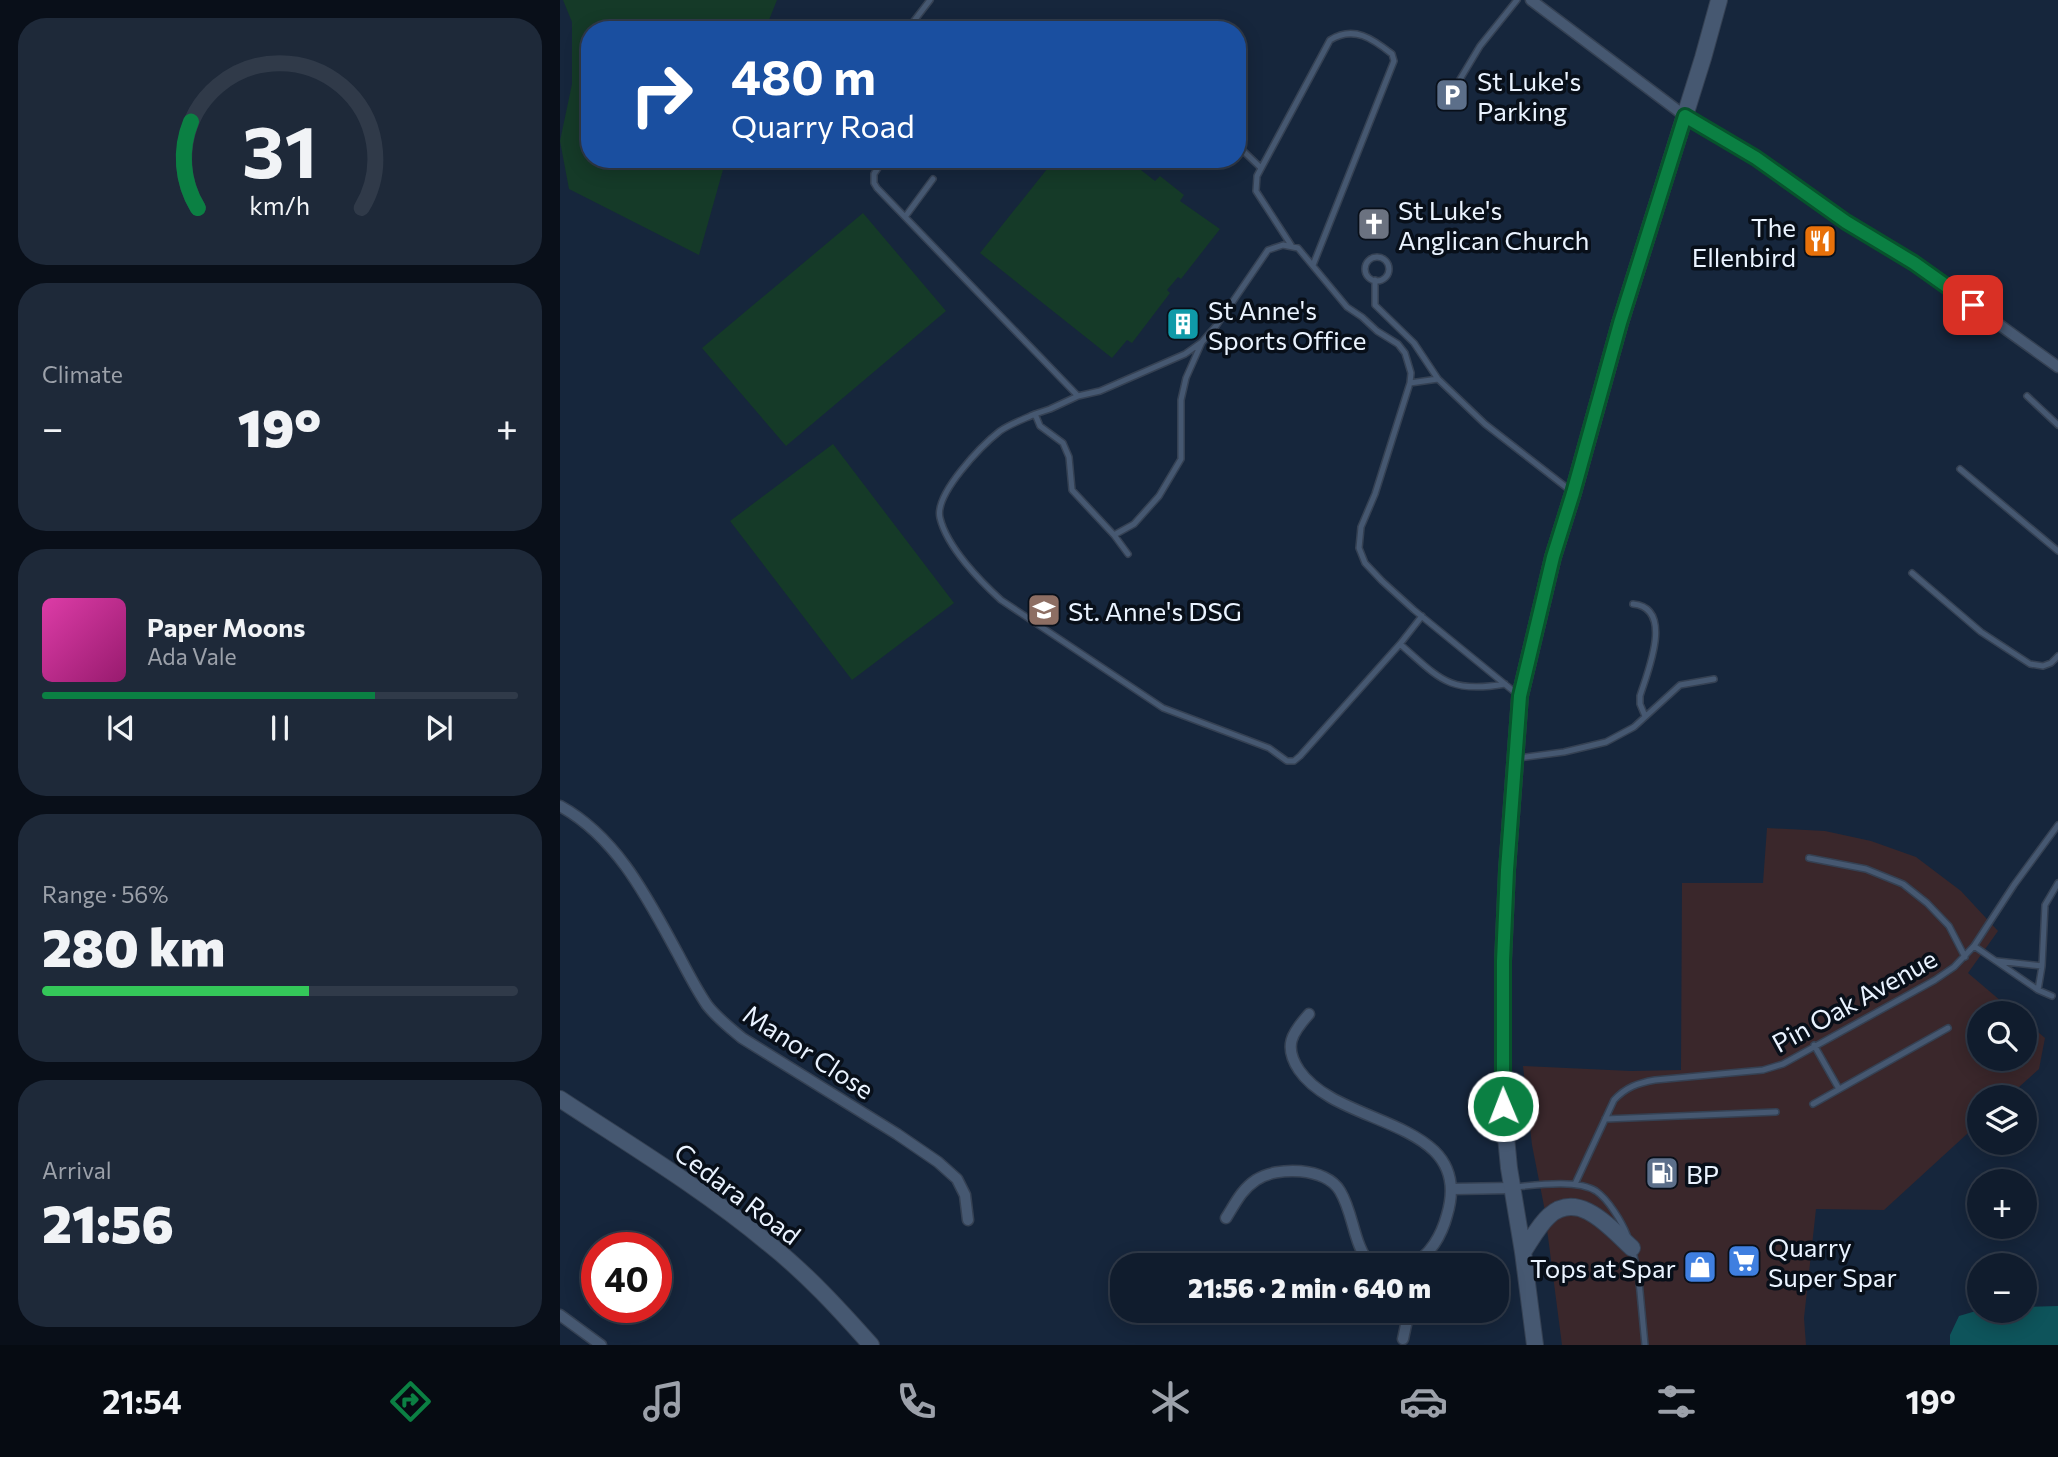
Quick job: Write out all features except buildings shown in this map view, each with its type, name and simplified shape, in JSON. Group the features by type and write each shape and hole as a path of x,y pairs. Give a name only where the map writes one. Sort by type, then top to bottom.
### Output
{"street":[{"path":"1531,0 1685,116 1756,158 1846,222 1914,263 2058,367"},
{"path":"1535,1345 1523,1252 1511,1188 1503,1106 1503,961 1520,696 1553,557 1620,323 1703,58 1718,0"},
{"name":"Manor Close","path":"560,806 580,817 617,854 652,907 707,1005 723,1023 742,1038 938,1162 957,1179 965,1195 968,1220"},
{"path":"1309,1014 1290,1041 1294,1062 1302,1074 1318,1091 1352,1109 1406,1130 1426,1143 1449,1172 1452,1189 1447,1215 1440,1235 1426,1253"},
{"name":"Cedara Road","path":"560,1099 769,1243 821,1290 872,1345"},
{"path":"1226,1218 1241,1192 1257,1178 1280,1170 1306,1172 1328,1178 1339,1189 1352,1216 1362,1253"},
{"path":"1452,1189 1511,1188"},
{"path":"1523,1252 1547,1217 1560,1208 1574,1207 1588,1210 1632,1248"},
{"path":"560,1315 601,1345"},
{"path":"1402,1339 1406,1323"}],"lane":[{"path":"914,21 930,0"},
{"path":"1455,86 1480,46 1517,0"},
{"path":"1291,245 1256,191 1260,167 1331,40 1341,33 1353,33 1376,41 1392,54 1394,61 1313,265"},
{"path":"1246,154 1260,167"},
{"path":"878,168 874,174 874,183 1078,396"},
{"path":"905,217 933,179"},
{"path":"1422,616 1401,644 1300,756 1294,761 1287,761 1259,743 1163,708 1001,600 984,584 948,538 939,515 942,501 949,485 1002,430 1078,396 1100,391 1154,368 1185,354 1202,342 1216,327 1268,250 1275,246 1291,245 1298,248 1347,307 1398,344 1405,353 1411,373 1375,494 1361,527 1359,548 1365,563 1422,616 1520,696"},
{"path":"1379,257 1387,263 1389,272 1384,279 1375,280 1368,276 1366,265 1371,259 1379,257"},
{"path":"1375,280 1375,305 1413,343 1438,379 1485,424 1573,493"},
{"path":"1114,535 1134,524 1159,496 1181,459 1181,400 1186,378 1202,342"},
{"path":"1410,383 1438,379"},
{"path":"2028,396 2058,425"},
{"path":"1035,414 1040,426 1063,443 1069,457 1072,490 1128,554"},
{"path":"1960,469 2058,551"},
{"path":"1912,573 1981,632 2030,664 2043,666 2058,656"},
{"path":"1633,604 1648,610 1656,631 1654,649 1640,696 1645,716"},
{"path":"1401,644 1440,679 1452,684 1481,688 1505,684"},
{"path":"1515,758 1564,752 1606,742 1627,731 1680,685 1714,679"},
{"name":"Pin Oak Avenue","path":"1575,1184 1614,1100 1624,1089 1640,1083 1763,1070 1783,1064 1935,980 1965,957 1974,946 2058,825"},
{"path":"1809,858 1866,869 1903,884 1927,903 1949,926 1965,957"},
{"path":"2038,990 2045,905 2058,883"},
{"path":"1974,946 2038,990 2052,996"},
{"path":"1994,961 2042,966"},
{"path":"1814,1104 1948,1028"},
{"path":"1814,1045 1839,1089"},
{"path":"1605,1119 1776,1112"},
{"path":"1511,1188 1575,1184 1596,1191 1611,1208 1624,1225 1632,1248 1639,1281 1645,1345"}],"shaded area":[{"path":"563,0 777,0 769,21 581,21 581,168 723,168 699,255 569,189 560,141 572,84 572,22"},
{"path":"1048,168 1138,168 1155,181 1160,176 1184,195 1180,201 1220,229 1181,279 1178,277 1167,290 1170,293 1132,343 1127,340 1112,358 980,253"},
{"path":"863,213 946,311 786,446 702,348"},
{"path":"833,444 954,603 852,680 730,521"},
{"path":"1767,828 1825,831 1871,841 1916,857 1961,891 1998,931 1968,973 2001,1001 1967,1001 1967,1071 2037,1071 2021,1085 1967,1085 1967,1134 1884,1210 1816,1209 1804,1318 1806,1345 1562,1345 1523,1066 1631,1071 1681,1070 1682,883 1763,883"},
{"path":"2037,1031 2045,1038 2037,1071"},
{"path":"2058,1306 2058,1345 1950,1345 1950,1335 1959,1316 1967,1314 1967,1323 2037,1323 2037,1307"}],"place":[{"name":"St Luke's Parking","path":"1452,95"},
{"name":"St Luke's Anglican Church","path":"1374,224"},
{"name":"The Ellenbird","path":"1820,241"},
{"name":"St Anne's Sports Office","path":"1183,324"},
{"name":"St. Anne's DSG","path":"1044,610"},
{"name":"BP","path":"1662,1173"},
{"name":"Quarry Super Spar","path":"1744,1261"},
{"name":"Tops at Spar","path":"1700,1267"}],"route":[{"path":"1503,1106 1503,961 1520,696 1553,557 1620,323 1685,116 1756,158 1846,222 1914,263 1973,305"}]}
